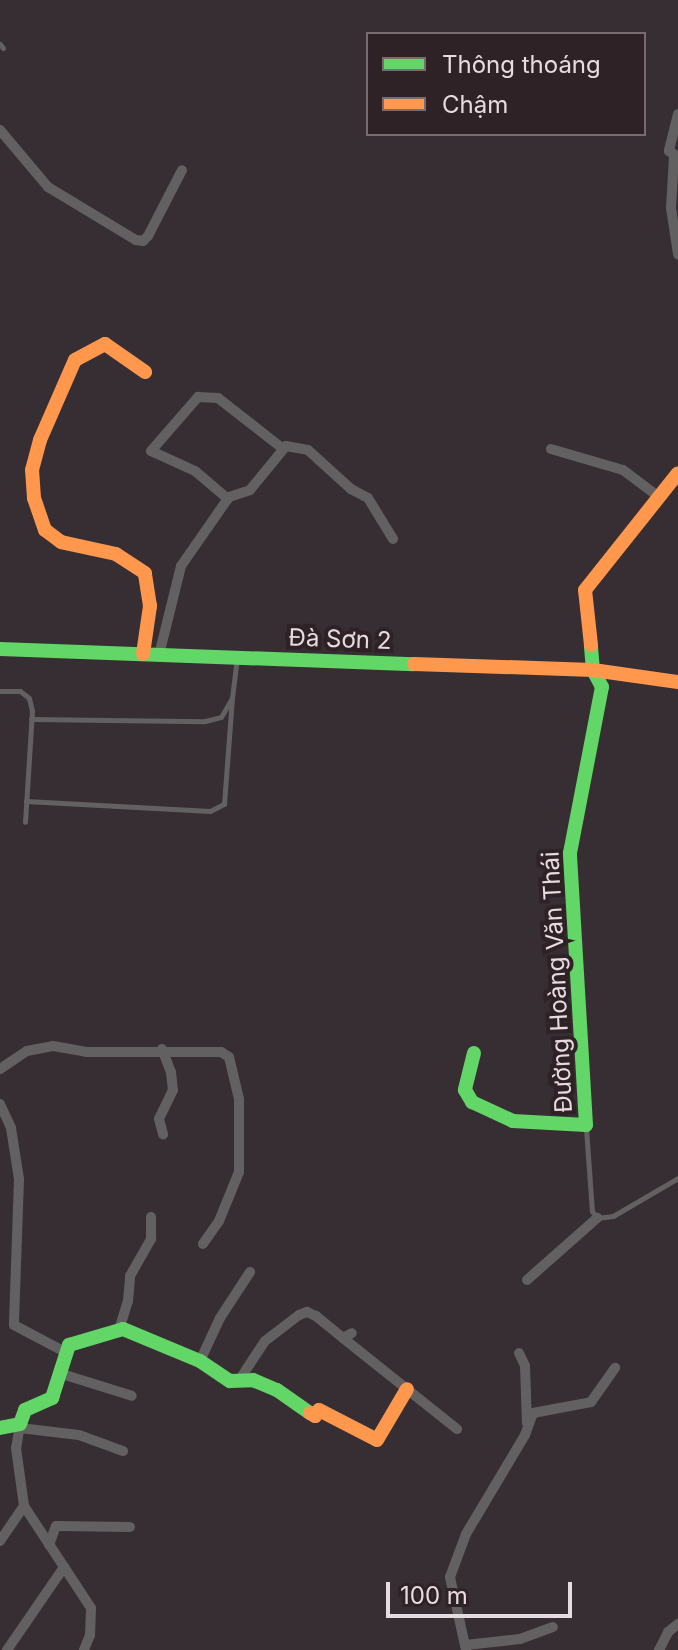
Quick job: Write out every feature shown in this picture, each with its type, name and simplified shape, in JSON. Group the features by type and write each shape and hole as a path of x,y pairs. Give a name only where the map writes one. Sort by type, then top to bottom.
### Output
{"street":[{"path":"678,114 669,151 676,156 671,208 678,254"},
{"path":"0,130 48,187 136,240 143,241 148,236 182,170"},
{"path":"143,654 150,606 145,573 116,554 61,542 45,530 34,498 32,470 40,440 75,360 105,344 145,372"},
{"path":"228,499 215,484 195,471 151,451 198,397 218,398 282,448"},
{"path":"159,655 181,566 228,499 250,490 282,448 292,445 308,450 351,489 368,498 393,539"},
{"path":"551,449 623,470 659,497"},
{"name":"Đường Hoàng Văn Thái","path":"474,1053 465,1090 472,1102 513,1121 586,1125 570,853 602,687 593,670 585,590 678,473"},
{"name":"Đà Sơn 2","path":"0,649 573,669 678,682"},
{"path":"0,1069 27,1051 53,1046 86,1052 162,1049 221,1052 234,1068 241,1135 239,1172 219,1221 203,1244"},
{"path":"162,1049 171,1072 173,1090 159,1119 163,1134"},
{"path":"0,1104 11,1128 19,1179 14,1325 65,1352"},
{"path":"119,1330 128,1301 130,1276 151,1239 151,1217"},
{"path":"527,1280 597,1218"},
{"path":"200,1361 220,1318 250,1272"},
{"path":"240,1379 265,1341 307,1312 348,1336 457,1429"},
{"path":"84,1650 90,1635 91,1608 24,1506 18,1478 20,1426 25,1410 52,1398 69,1345 119,1330 200,1361 230,1381 253,1380 277,1390 315,1416 319,1410 376,1441 407,1389"},
{"path":"519,1353 525,1366 525,1435 466,1534 452,1565 452,1591 466,1648 520,1639 553,1627"},
{"path":"527,1423 536,1410 591,1402 615,1368"},
{"path":"62,1374 132,1396"},
{"path":"0,1428 20,1426 79,1435 123,1451"},
{"path":"0,1541 24,1506"},
{"path":"49,1545 56,1526 130,1527"},
{"path":"7,1650 64,1567"},
{"path":"659,1650 668,1632 678,1624"}],"lane":[{"path":"26,801 210,811 224,804 237,658"},
{"path":"0,691 20,691 29,698 31,719 25,822"},
{"path":"31,719 205,721 221,717 232,698"},
{"path":"586,1125 592,1211 597,1218 613,1216 678,1178"}],"traffic: fast":[{"path":"474,1053 465,1090 472,1102 513,1121 586,1125 570,853 602,687 593,670 591,645"},
{"path":"0,649 414,664"},
{"path":"0,1428 20,1424 25,1410 52,1398 69,1345 123,1329 200,1361 230,1381 253,1380 277,1390 310,1413"}],"traffic: slow":[{"path":"143,654 150,606 145,573 116,554 61,542 45,530 34,498 32,470 40,440 75,360 105,344 145,372"},
{"path":"591,645 585,590 678,473"},
{"path":"414,664 593,670 678,682"},
{"path":"310,1413 315,1416 319,1410 377,1440 407,1389"}]}
